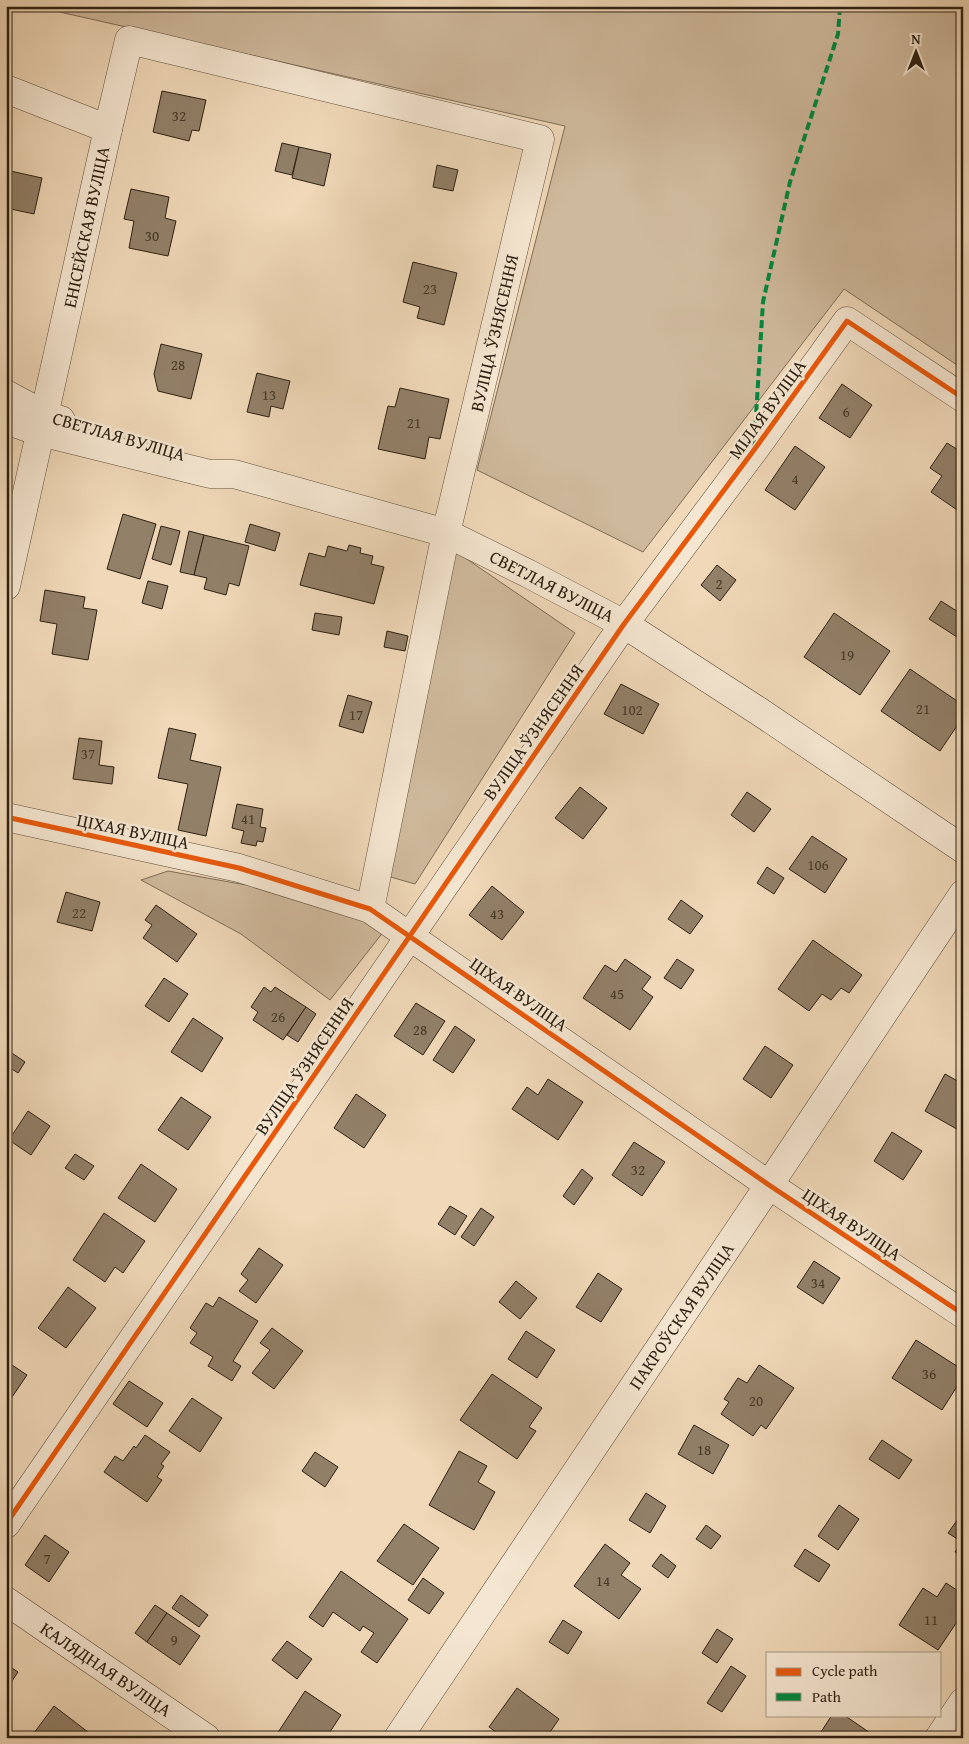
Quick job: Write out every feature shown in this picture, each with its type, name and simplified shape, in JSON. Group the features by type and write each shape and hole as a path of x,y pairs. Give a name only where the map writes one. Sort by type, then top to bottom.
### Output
{"street":[{"name":"ЕНІСЕЙСКАЯ ВУЛІЦА","path":"6,586 129,40 540,140"},
{"path":"6,90 108,129"},
{"name":"ВУЛІЦА ЎЗНЯСЕННЯ","path":"370,909 446,533 540,140"},
{"name":"МІЛАЯ ВУЛІЦА","path":"624,624 754,450 847,321 963,398"},
{"name":"СВЕТЛАЯ ВУЛІЦА","path":"6,394 43,423"},
{"name":"СВЕТЛАЯ ВУЛІЦА","path":"6,420 43,423 216,463 234,474 446,533 624,624 760,712 963,850"},
{"name":"ВУЛІЦА ЎЗНЯСЕННЯ","path":"6,1524 624,624"},
{"name":"ЦІХАЯ ВУЛІЦА","path":"6,817 239,868 370,909 769,1185 963,1314"},
{"name":"ПАКРОЎСКАЯ ВУЛІЦА","path":"398,1738 963,894"},
{"name":"КАЛЯДНАЯ ВУЛІЦА","path":"6,1601 206,1738"},
{"path":"938,1738 963,1702"}],"shaded area":[{"path":"33,6 963,6 963,369 844,289 643,552 477,470 565,126"},
{"path":"455,551 575,633 415,884 387,876"},
{"path":"168,871 252,886 355,912 384,931 330,1000 241,934 141,880"}],"building":[{"path":"162,91 206,100 199,131 192,130 189,141 153,132"},
{"path":"282,143 299,147 292,175 275,171"},
{"path":"299,147 331,154 324,186 292,178"},
{"path":"437,165 458,170 453,191 433,187"},
{"path":"6,170 42,178 34,214 6,208"},
{"path":"131,189 169,197 165,218 176,221 168,256 129,248 134,221 124,219"},
{"path":"413,262 457,273 444,325 417,318 420,307 403,302"},
{"path":"161,344 202,354 191,399 158,391 154,374"},
{"path":"257,373 290,381 283,409 271,406 269,417 247,412"},
{"path":"842,384 872,405 850,438 819,418"},
{"path":"400,388 449,399 440,439 429,437 425,459 378,449 388,406 395,407"},
{"path":"947,443 963,453 963,514 931,492 942,476 930,468"},
{"path":"795,446 825,467 795,510 765,490"},
{"path":"123,514 156,524 140,579 107,569"},
{"path":"250,524 280,533 275,551 245,542"},
{"path":"161,526 180,531 171,565 152,559"},
{"path":"189,531 204,535 194,575 180,572"},
{"path":"204,535 249,546 239,586 229,583 226,595 204,589 207,578 194,575"},
{"path":"349,545 361,548 360,553 373,556 371,564 384,567 374,604 300,585 309,553 325,557 328,546 347,551"},
{"path":"717,565 736,580 720,601 701,585"},
{"path":"148,581 168,586 162,609 142,603"},
{"path":"45,590 85,597 83,608 97,610 88,660 52,654 57,624 40,621"},
{"path":"941,601 963,615 963,629 957,637 929,619"},
{"path":"315,613 342,617 339,635 312,630"},
{"path":"834,613 890,651 860,695 804,657"},
{"path":"387,631 408,636 405,651 384,647"},
{"path":"910,669 963,705 963,717 940,751 881,711"},
{"path":"621,684 659,704 643,734 604,714"},
{"path":"348,695 372,702 363,733 339,726"},
{"path":"169,728 196,734 190,760 221,767 206,836 178,830 188,784 158,778"},
{"path":"79,738 102,741 99,765 114,767 112,784 73,779"},
{"path":"580,787 607,808 583,839 555,818"},
{"path":"747,792 771,809 754,832 731,815"},
{"path":"237,804 263,809 260,827 266,828 263,842 257,841 256,846 241,843 244,831 232,828"},
{"path":"812,836 847,859 825,893 789,869"},
{"path":"767,867 784,878 774,894 757,883"},
{"path":"492,886 524,912 502,940 469,915"},
{"path":"66,892 100,902 92,931 57,922"},
{"path":"681,900 703,916 690,934 668,919"},
{"path":"156,905 197,934 177,962 143,938 152,925 145,920"},
{"path":"813,940 862,975 849,993 841,988 831,1000 822,994 809,1011 778,989"},
{"path":"625,959 651,977 642,989 653,997 630,1030 583,998 605,965 616,972"},
{"path":"677,959 694,970 681,989 664,978"},
{"path":"164,978 188,994 169,1022 145,1006"},
{"path":"264,987 271,992 275,987 306,1007 283,1040 253,1020 258,1012 251,1007"},
{"path":"416,1003 445,1021 423,1055 394,1036"},
{"path":"306,1007 316,1014 298,1042 287,1035"},
{"path":"193,1018 223,1038 202,1072 171,1052"},
{"path":"455,1026 475,1040 453,1073 433,1060"},
{"path":"765,1046 793,1065 771,1098 743,1079"},
{"path":"9,1051 25,1062 18,1073 6,1065 6,1056"},
{"path":"945,1074 963,1084 962,1132 925,1111"},
{"path":"548,1079 583,1102 558,1140 512,1109 527,1087 538,1095"},
{"path":"356,1094 386,1115 364,1148 334,1128"},
{"path":"181,1097 211,1117 188,1150 158,1130"},
{"path":"28,1111 50,1126 31,1155 9,1140"},
{"path":"892,1132 922,1151 903,1180 874,1161"},
{"path":"634,1142 665,1162 642,1196 612,1175"},
{"path":"75,1154 94,1166 84,1180 65,1168"},
{"path":"141,1164 177,1189 155,1222 118,1198"},
{"path":"582,1169 593,1178 574,1205 563,1196"},
{"path":"450,1206 467,1216 455,1235 438,1224"},
{"path":"481,1208 494,1217 474,1246 461,1237"},
{"path":"104,1213 145,1241 123,1273 115,1267 105,1282 73,1260"},
{"path":"259,1248 283,1265 256,1303 239,1291 248,1280 241,1274"},
{"path":"814,1261 840,1278 823,1304 797,1287"},
{"path":"598,1273 622,1289 601,1322 576,1307"},
{"path":"516,1281 537,1298 520,1319 499,1302"},
{"path":"68,1287 96,1308 66,1348 38,1328"},
{"path":"219,1297 258,1321 233,1361 241,1366 232,1381 208,1366 213,1357 190,1343 197,1333 190,1328 206,1303 213,1307"},
{"path":"272,1328 303,1351 274,1389 252,1373 270,1350 260,1343"},
{"path":"526,1331 555,1350 537,1378 508,1359"},
{"path":"916,1340 963,1370 963,1377 942,1410 892,1378"},
{"path":"6,1361 27,1375 6,1406"},
{"path":"759,1365 794,1388 766,1429 761,1425 753,1436 721,1414 729,1402 724,1399 738,1378 747,1383"},
{"path":"492,1374 542,1408 529,1427 536,1431 517,1459 460,1420"},
{"path":"129,1381 163,1403 147,1427 113,1404"},
{"path":"192,1398 222,1418 200,1452 169,1431"},
{"path":"694,1425 729,1445 713,1474 678,1454"},
{"path":"145,1435 170,1452 161,1464 164,1466 157,1477 162,1480 147,1502 104,1472 115,1456 123,1461 134,1446 136,1448"},
{"path":"882,1440 912,1460 899,1479 869,1459"},
{"path":"459,1451 487,1466 478,1482 495,1492 474,1530 429,1505"},
{"path":"315,1452 338,1467 325,1487 302,1471"},
{"path":"646,1493 666,1506 650,1533 629,1520"},
{"path":"839,1505 859,1519 838,1550 818,1536"},
{"path":"963,1512 963,1541 962,1542 948,1533"},
{"path":"404,1524 439,1548 413,1585 377,1561"},
{"path":"706,1525 721,1536 711,1549 696,1539"},
{"path":"45,1535 69,1552 49,1582 25,1565"},
{"path":"963,1541 963,1557 955,1552"},
{"path":"605,1544 630,1563 621,1575 641,1589 619,1619 574,1586"},
{"path":"805,1549 830,1565 819,1582 794,1566"},
{"path":"661,1554 676,1566 668,1578 652,1566"},
{"path":"341,1571 408,1619 377,1663 361,1652 374,1633 363,1626 360,1631 333,1612 323,1627 309,1617"},
{"path":"423,1578 444,1593 429,1614 408,1600"},
{"path":"946,1583 963,1594 963,1613 938,1650 899,1625 923,1588 937,1597"},
{"path":"181,1595 208,1615 199,1627 172,1608"},
{"path":"155,1605 167,1613 147,1642 135,1633"},
{"path":"167,1613 200,1636 180,1665 147,1642"},
{"path":"563,1620 582,1632 568,1654 549,1642"},
{"path":"717,1629 733,1639 717,1663 702,1653"},
{"path":"287,1641 312,1659 297,1679 272,1660"},
{"path":"6,1664 18,1672 6,1690"},
{"path":"731,1666 746,1676 722,1712 707,1703"},
{"path":"517,1688 559,1719 546,1738 504,1738 489,1727"},
{"path":"305,1691 341,1715 326,1738 275,1737"},
{"path":"54,1706 88,1732 83,1738 31,1737"},
{"path":"831,1716 845,1716 876,1737 817,1738"}],"marked path":[{"path":"754,448 763,302 790,182 838,34 840,6"}],"cycle path":[{"path":"6,1524 624,624 754,450 847,321 963,398"},
{"path":"6,817 239,868 370,909 769,1185 963,1314"}]}
